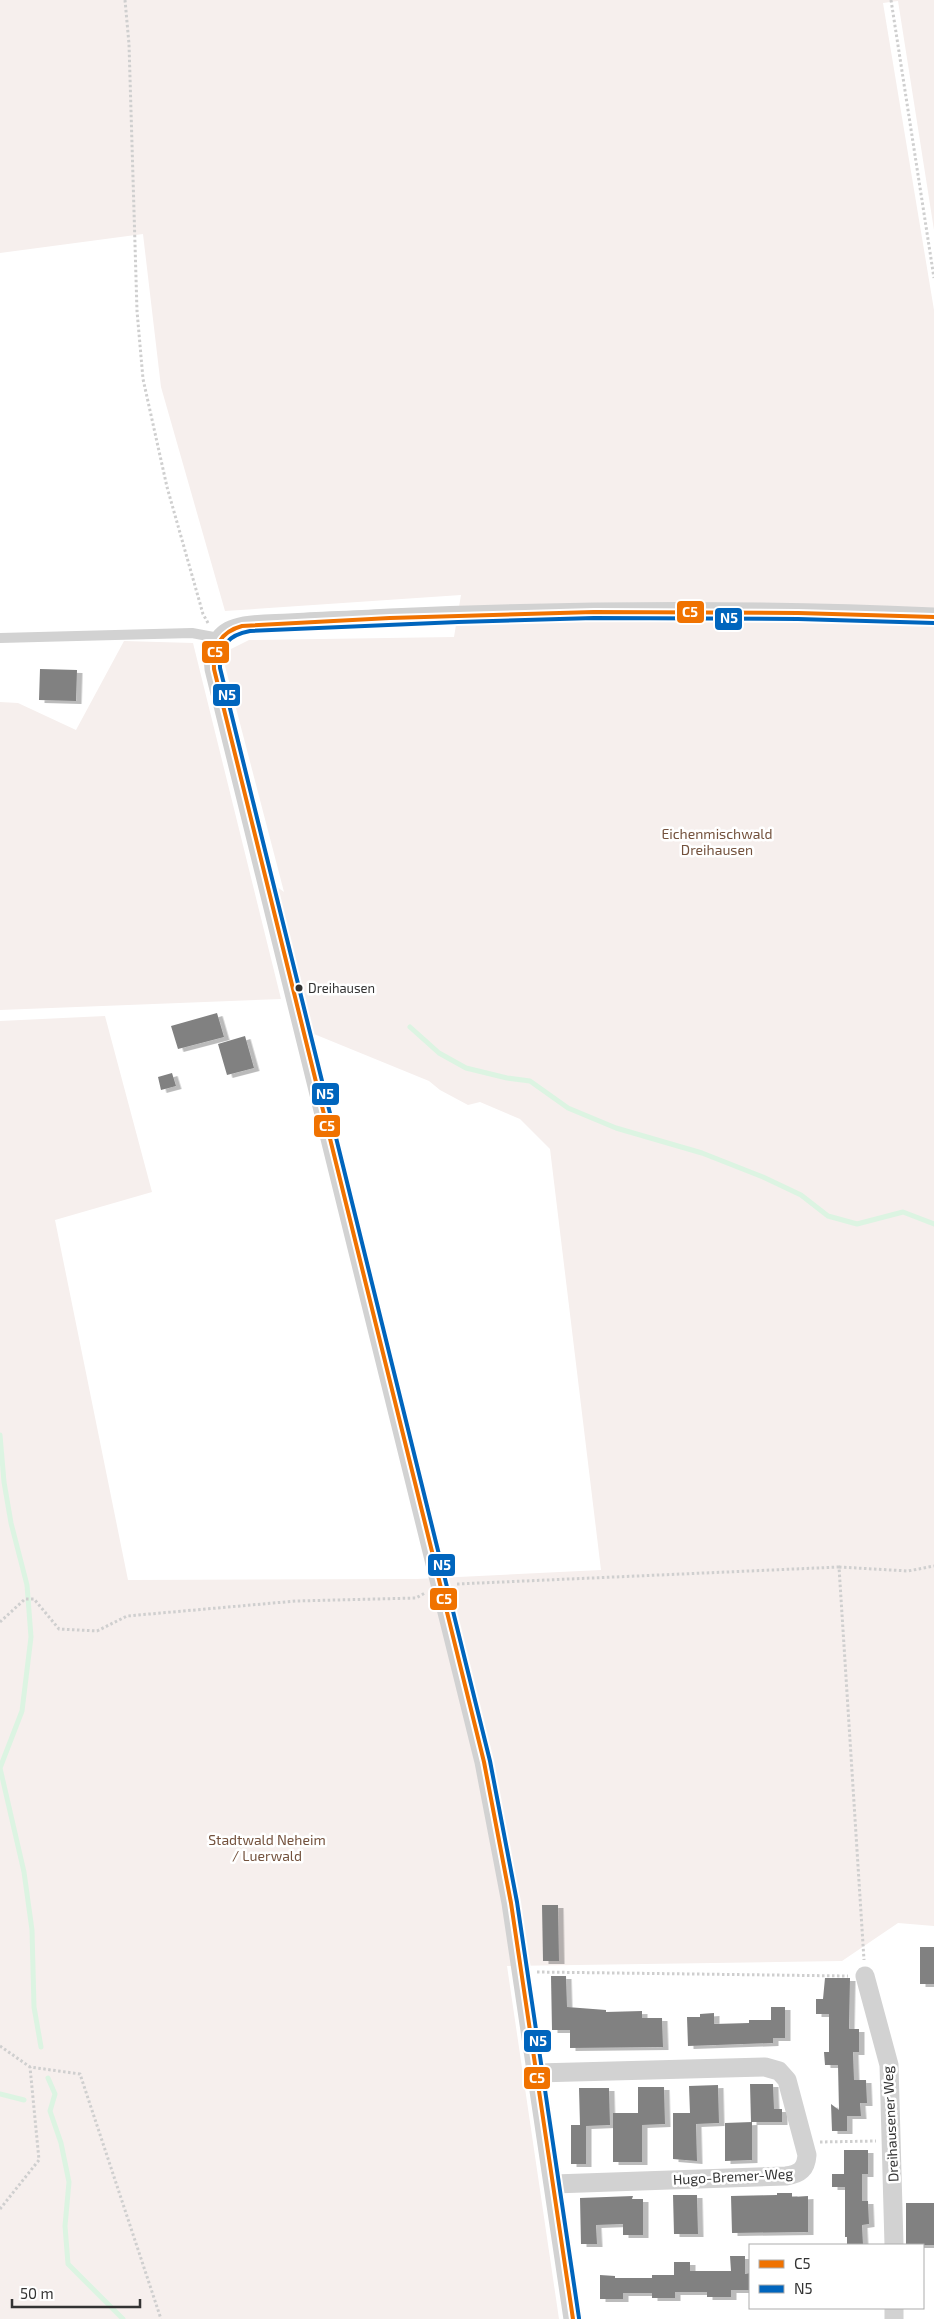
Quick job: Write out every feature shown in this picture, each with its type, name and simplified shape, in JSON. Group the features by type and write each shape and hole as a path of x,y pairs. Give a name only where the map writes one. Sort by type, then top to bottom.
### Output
{"street":[{"path":"573,2319 522,1971 484,1762 214,670 214,652 219,638 236,628 252,625 449,615 752,612 934,617"},
{"name":"Dreihausener Weg","path":"866,1976 889,2065 894,2244"},
{"name":"Hugo-Bremer-Weg","path":"537,2073 766,2067 779,2071 787,2080 804,2142 806,2163 803,2170 796,2175 554,2184"}],"lane":[{"path":"0,638 192,633 219,638"}],"path":[{"path":"125,0 137,311 142,379 167,487 203,614 219,638"},
{"path":"891,0 934,278"},
{"path":"0,1622 25,1599 34,1599 59,1628 97,1631 127,1616 296,1601 416,1598 441,1585 839,1567 908,1571 934,1566"},
{"path":"522,1971 866,1976 839,1567"},
{"path":"0,2046 30,2067 80,2074 161,2319"},
{"path":"0,2209 39,2160 30,2067"},
{"path":"804,2142 892,2141"}],"green space":[{"name":"Stadtwald Neheim / Luerwald","path":"0,0 934,0 934,230 898,1 883,3 934,310 934,1926 898,1923 842,1961 507,1966 559,2319 0,2319 0,1021 105,1016 152,1192 55,1220 128,1580 417,1579 601,1570 550,1149 520,1119 480,1102 468,1105 440,1090 429,1081 314,1034 276,886 284,892 225,666 231,649 249,640 454,637 461,595 225,611 161,387 143,234 0,253"},
{"path":"124,641 193,643 281,999 0,1010 0,702 18,703 76,730"}],"building":[{"path":"40,669 77,670 76,701 39,700"},
{"path":"217,1013 224,1037 178,1049 171,1026"},
{"path":"245,1036 254,1068 227,1075 218,1044"},
{"path":"172,1073 176,1086 161,1090 158,1077"},
{"path":"542,1905 558,1905 559,1961 543,1961"},
{"path":"920,1947 934,1947 934,1984 920,1984"},
{"path":"551,1976 566,1976 567,2007 606,2010 606,2012 642,2011 642,2018 662,2018 663,2047 570,2048 570,2030 552,2030"},
{"path":"825,1978 850,1978 849,2029 859,2029 859,2052 853,2052 854,2080 866,2080 867,2103 860,2103 861,2116 847,2116 847,2131 832,2131 831,2104 839,2110 838,2065 825,2065 824,2052 829,2052 829,2014 816,2014 816,1999 823,1999"},
{"path":"771,2007 785,2007 785,2038 773,2038 773,2043 688,2046 687,2017 700,2017 700,2014 714,2013 714,2024 749,2023 749,2020 771,2020"},
{"path":"750,2084 773,2084 774,2109 782,2109 782,2122 751,2122"},
{"path":"718,2085 719,2123 696,2124 697,2161 673,2159 673,2113 690,2113 689,2086"},
{"path":"638,2087 664,2087 665,2124 642,2125 642,2162 613,2162 613,2113 638,2113"},
{"path":"579,2088 609,2088 610,2125 586,2126 586,2164 571,2164 571,2125 580,2125"},
{"path":"752,2122 752,2160 725,2161 725,2123"},
{"path":"844,2150 868,2150 868,2174 862,2174 862,2201 868,2201 869,2224 862,2225 863,2244 847,2244 847,2237 845,2237 845,2187 832,2187 832,2174 844,2174"},
{"path":"777,2193 792,2193 792,2197 808,2196 808,2232 732,2233 731,2196 777,2195"},
{"path":"673,2195 697,2195 698,2234 674,2234"},
{"path":"633,2196 632,2199 643,2199 643,2235 623,2235 623,2224 596,2225 597,2244 581,2244 580,2198"},
{"path":"906,2203 934,2203 934,2245 906,2244"},
{"path":"730,2256 745,2256 745,2274 749,2273 749,2290 731,2290 731,2297 707,2297 707,2292 675,2292 675,2298 652,2298 652,2293 623,2293 623,2299 600,2299 600,2275 615,2276 615,2278 652,2278 652,2275 674,2275 674,2262 690,2262 690,2271 731,2271"}],"waterway":[{"path":"410,1027 439,1053 466,1068 507,1078 530,1081 568,1108 616,1128 702,1153 763,1177 801,1195 828,1216 857,1224 903,1212 934,1224"},
{"path":"0,1435 4,1482 11,1523 27,1585 31,1637 22,1711 0,1768 24,1872 32,1930 34,2007 41,2047"},
{"path":"48,2078 55,2094 50,2111 61,2143 69,2182 65,2226 68,2264 123,2319"},
{"path":"0,2094 24,2100"}],"transit line":[{"name":"C5","path":"573,2319 511,1903 484,1762 214,669 215,654 223,636 242,626 390,618 594,612 798,613 934,617"},
{"name":"N5","path":"579,2318 517,1902 490,1761 220,668 221,654 226,643 236,635 250,631 594,618 798,619 934,623"}],"place":[{"name":"Dreihausen","path":"299,988"}],"park label":[{"name":"Eichenmischwald Dreihausen","path":"717,842"}]}
